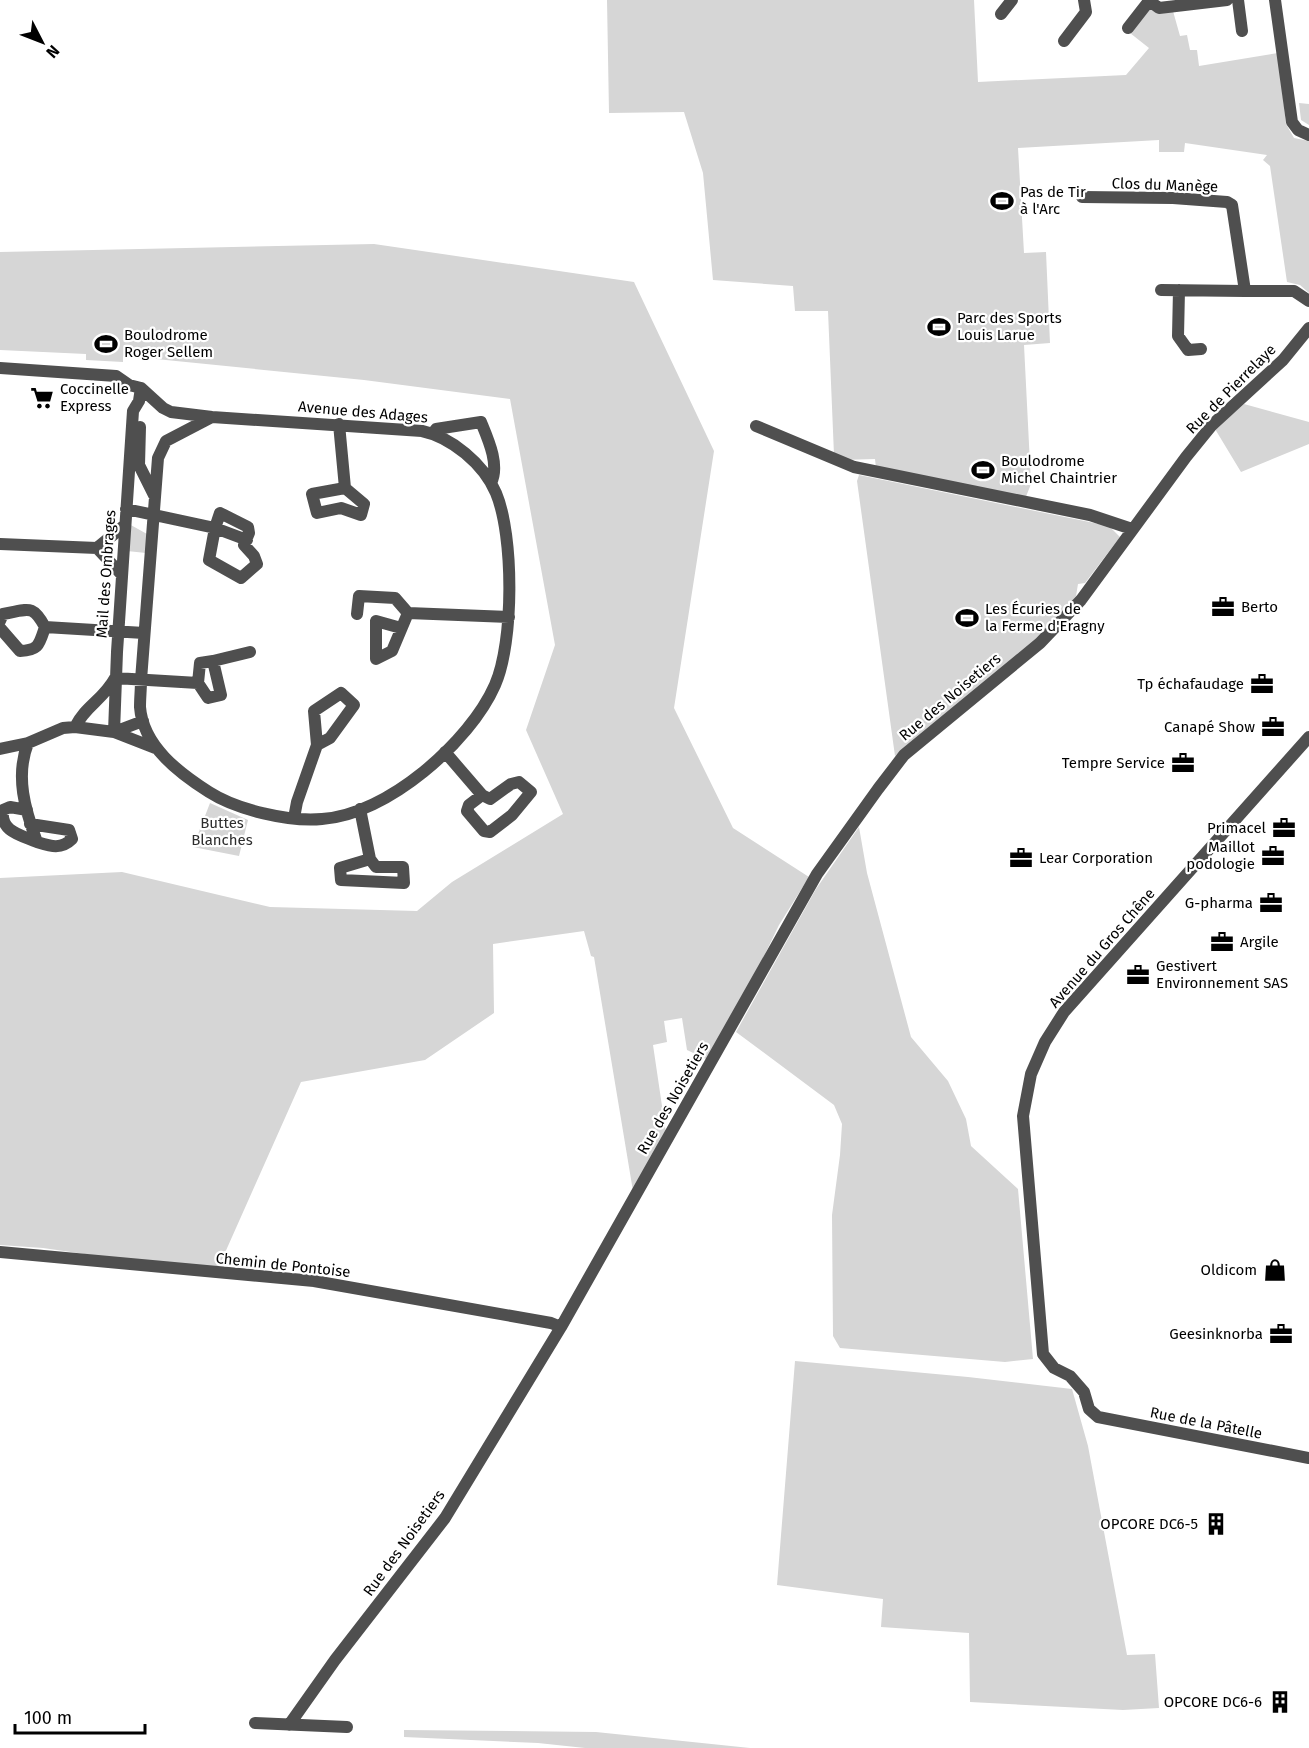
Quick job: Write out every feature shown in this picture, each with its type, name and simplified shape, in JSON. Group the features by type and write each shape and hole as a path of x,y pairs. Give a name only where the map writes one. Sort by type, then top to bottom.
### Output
{"street":[{"path":"1001,14 1012,0"},
{"path":"1064,40 1086,12 1084,0"},
{"path":"1128,28 1148,0 1159,8 1227,0"},
{"path":"1238,0 1242,31"},
{"path":"1275,0 1290,116 1295,127 1309,135"},
{"name":"Clos du Manège","path":"1082,197 1173,198 1227,202 1234,209 1245,291"},
{"path":"1161,290 1294,291 1309,301"},
{"path":"1179,290 1178,336 1188,350 1201,349"},
{"name":"Rue de Pierrelaye","path":"1132,529 1212,425 1283,360 1309,328"},
{"name":"Avenue des Adages","path":"0,368 116,376 129,385 141,388 163,408 171,412 433,433 477,465 491,483 500,505 509,574 509,617 505,651 496,684 464,734 409,783 360,809 323,819 294,818 266,814 216,797 169,762 155,748"},
{"name":"Mail des Ombrages","path":"114,732 118,631 133,411 137,405 141,388"},
{"path":"137,405 140,415 139,465 154,495"},
{"path":"155,748 140,709 158,458 166,441 212,417"},
{"path":"433,433 436,429 481,422 494,463 494,478 491,483"},
{"path":"339,424 345,488"},
{"path":"756,426 854,467 1090,515 1132,529"},
{"path":"126,509 215,528 247,540 244,545 254,556 257,564 241,578 209,560 215,528"},
{"path":"0,544 97,548 125,525"},
{"name":"Rue des Noisetiers","path":"290,1725 335,1660 445,1518 561,1327 817,874 904,754 1040,643 1081,600 1132,529"},
{"path":"97,548 122,575"},
{"path":"357,614 359,596 395,598 408,613 509,617"},
{"path":"0,621 3,615 30,609 37,613 45,627 38,646 33,650 20,651 0,627"},
{"path":"401,628 408,613"},
{"path":"45,627 144,633"},
{"path":"213,661 221,695 208,698 198,683 200,663 250,651"},
{"path":"75,727 82,714 108,693 116,678 198,683"},
{"path":"114,732 143,721"},
{"path":"2,749 28,743 63,728 75,727 114,732 155,748"},
{"name":"Avenue du Gros Chêne","path":"1098,1417 1089,1409 1084,1392 1070,1376 1054,1368 1043,1354 1023,1116 1031,1074 1045,1042 1064,1012 1309,737"},
{"path":"21,774 28,743"},
{"path":"294,818 297,802 317,745"},
{"path":"2,749 14,759 21,774 30,824 37,842"},
{"path":"445,752 482,795 490,799 511,784 519,782 531,792 512,815 490,832 484,831 467,811 469,805 482,795"},
{"path":"27,810 10,807 3,810 4,825 10,830 53,847 66,845 72,839 69,830 30,824"},
{"path":"360,809 370,859 376,867 403,867 404,883 341,880 340,868 370,859"},
{"name":"Chemin de Pontoise","path":"0,1252 314,1281 551,1323 561,1327"},
{"name":"Rue de la Pâtelle","path":"1098,1417 1309,1458"},
{"path":"255,1723 347,1727"}],"green space":[{"path":"607,0 974,0 978,82 1126,75 1149,48 1130,33 1149,8 1173,11 1180,36 1187,35 1190,50 1197,50 1199,66 1278,53 1286,124 1294,138 1309,141 1309,293 1300,285 1287,282 1270,166 1263,160 1267,155 1185,143 1184,152 1159,152 1159,140 1018,148 1024,253 1046,252 1050,343 1024,345 1031,484 1025,499 876,468 875,459 841,460 834,455 828,311 795,311 793,286 713,280 703,173 684,112 609,113"},
{"path":"1299,103 1309,104 1309,125 1301,120"},
{"path":"374,244 634,282 714,451 674,708 733,828 809,877 779,925 727,1033 706,1059 687,1050 682,1018 664,1021 667,1042 653,1045 666,1133 633,1191 594,957 591,956 584,931 493,944 494,1013 425,1060 301,1082 216,1273 43,1248 0,1245 0,878 122,872 270,907 417,911 452,882 563,814 526,730 555,645 510,399 364,380 126,356 123,356 123,362 86,360 86,354 0,350 0,252"},
{"path":"1244,404 1309,422 1309,444 1241,472 1215,429"},
{"name":"Les Écuries de la Ferme d'Eragny","path":"859,475 1109,526 1120,537 1085,583 1078,584 1076,596 1040,640 895,756 857,481"},
{"path":"129,524 147,534 146,553 127,551"},
{"name":"Buttes Blanches","path":"210,803 248,820 239,856 193,847"},
{"path":"859,827 867,873 911,1037 948,1081 966,1119 971,1146 1018,1189 1033,1359 1005,1362 840,1348 833,1336 832,1215 842,1124 834,1105 736,1032 816,889"},
{"path":"795,1361 1072,1389 1088,1446 1127,1655 1155,1654 1159,1708 1123,1710 970,1702 969,1633 881,1627 883,1599 777,1585"},
{"path":"404,1730 596,1732 750,1748 585,1748 538,1743 404,1737"}],"place":[{"name":"Pas de Tir à l'Arc","path":"1002,201"},
{"name":"Parc des Sports Louis Larue","path":"939,327"},
{"name":"Boulodrome Roger Sellem","path":"106,344"},
{"name":"Coccinelle Express","path":"42,398"},
{"name":"Boulodrome Michel Chaintrier","path":"983,470"},
{"name":"Berto","path":"1223,607"},
{"name":"Les Écuries de la Ferme d'Eragny","path":"967,618"},
{"name":"Tp échafaudage","path":"1262,684"},
{"name":"Canapé Show","path":"1273,727"},
{"name":"Tempre Service","path":"1183,763"},
{"name":"Primacel","path":"1284,828"},
{"name":"Maillot podologie","path":"1273,856"},
{"name":"Lear Corporation","path":"1021,858"},
{"name":"G-pharma","path":"1271,903"},
{"name":"Argile","path":"1222,942"},
{"name":"Gestivert Environnement SAS","path":"1138,975"},
{"name":"Oldicom","path":"1275,1270"},
{"name":"Geesinknorba","path":"1281,1334"},
{"name":"OPCORE DC6-5","path":"1216,1524"},
{"name":"OPCORE DC6-6","path":"1280,1702"}]}
